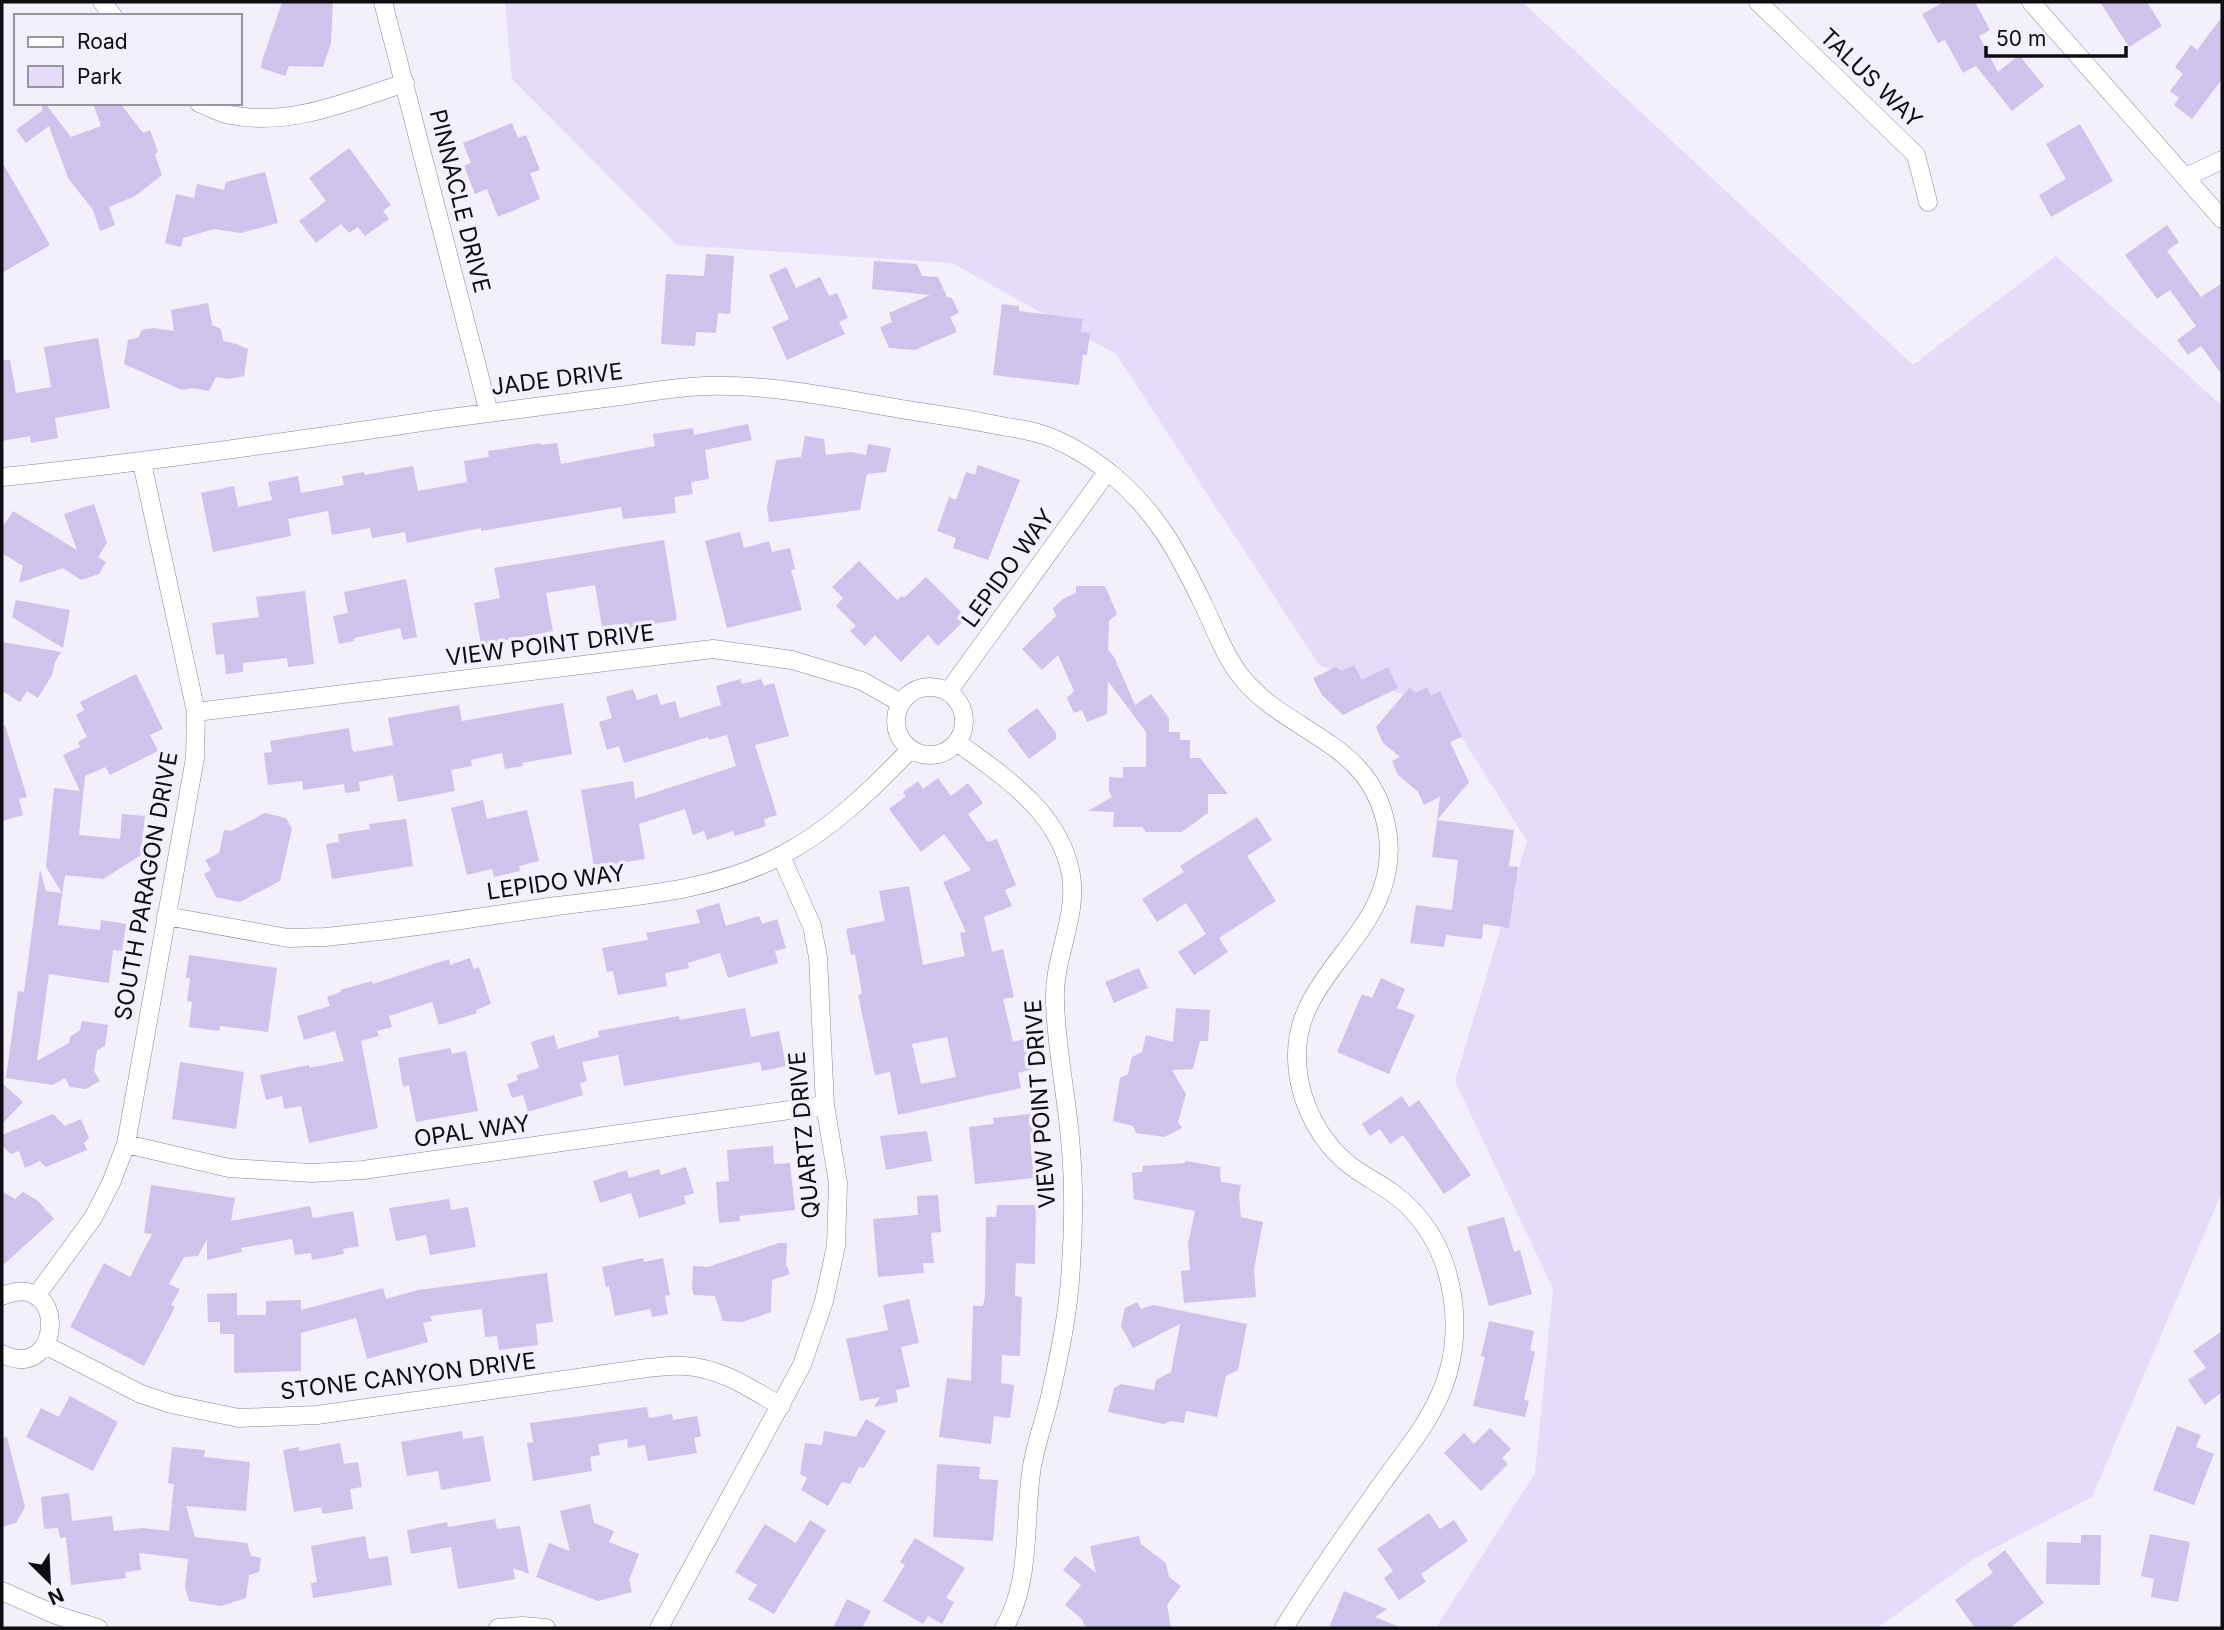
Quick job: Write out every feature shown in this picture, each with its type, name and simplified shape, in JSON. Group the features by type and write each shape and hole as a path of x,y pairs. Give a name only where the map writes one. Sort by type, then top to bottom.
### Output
{"street":[{"name":"PINNACLE DRIVE","path":"383,2 489,413"},
{"name":"TALUS WAY","path":"1758,2 1916,155 1928,202"},
{"path":"2031,2 2222,219"},
{"path":"205,105 229,115 267,118 310,114 405,83"},
{"path":"2186,177 2222,160"},
{"name":"JADE DRIVE","path":"2,477 142,463 489,413 706,386 776,389 967,419 1042,434 1077,451 1107,472 1146,506 1167,534 1236,670 1254,691 1350,759 1369,784 1381,809 1388,837 1388,871 1381,897 1367,923 1314,995 1300,1024 1297,1055 1300,1088 1312,1119 1331,1146 1355,1170 1384,1185 1412,1210 1442,1256 1452,1293 1456,1330 1451,1362 1440,1395 1423,1427 1283,1628"},
{"name":"SOUTH PARAGON DRIVE","path":"36,1296 93,1218 111,1183 126,1144 195,758 196,712 142,463"},
{"name":"LEPIDO WAY","path":"948,692 1107,472"},
{"name":"VIEW POINT DRIVE","path":"196,712 713,649 792,660 862,681 901,703"},
{"path":"933,687 948,692 962,708 962,731 957,742 945,752 921,754 900,737 897,714 901,703 911,693 922,688 933,687"},
{"name":"VIEW POINT DRIVE","path":"957,742 1024,792 1046,819 1061,846 1071,875 1072,910 1057,970 1055,999 1070,1141 1073,1201 1071,1266 1065,1327 1031,1470 1018,1598 1004,1628"},
{"name":"LEPIDO WAY","path":"166,916 288,938 336,936 685,888 753,869 781,856 839,818 867,794 911,748"},
{"name":"QUARTZ DRIVE","path":"659,1628 781,1406 814,1334 836,1246 838,1183 825,1105 819,1024 821,986 818,957 812,926 781,856"},
{"name":"OPAL WAY","path":"126,1144 229,1168 325,1173 486,1154 825,1105"},
{"path":"2,1295 20,1291 36,1296 50,1313 50,1335 38,1352 19,1359 2,1354"},
{"name":"STONE CANYON DRIVE","path":"45,1345 141,1394 181,1407 239,1418 317,1415 647,1368 684,1366 710,1370 739,1382 781,1406"},
{"path":"2,1591 56,1615 98,1628"},
{"path":"498,1628 546,1628"}],"green space":[{"path":"505,2 1522,2 1913,365 2056,256 2222,406 2222,1192 2092,1497 1975,1558 1877,1628 1436,1628 1535,1473 1553,1289 1455,1081 1527,841 1444,709 1319,665 1116,354 952,263 677,245 512,79"}],"building":[{"path":"282,2 333,2 331,43 323,67 289,66 285,76 261,68"},
{"path":"1944,2 1975,2 1990,30 1979,36 1998,72 2019,55 2044,86 2012,111 1976,66 1963,73 1945,40 1938,43 1922,14"},
{"path":"2100,2 2147,2 2162,26 2129,47"},
{"path":"2222,17 2222,79 2192,119 2174,105 2179,98 2170,91 2183,74 2175,67 2191,45 2197,50"},
{"path":"41,105 47,105 71,137 101,126 94,105 122,105 143,133 150,130 162,175 135,196 109,207 115,225 100,231 93,210 68,178 49,126 26,143 16,130 43,110"},
{"path":"512,123 518,138 526,135 540,170 530,173 540,199 498,217 487,189 475,194 464,166 471,163 463,143"},
{"path":"2080,124 2113,181 2051,217 2039,195 2066,179 2046,144"},
{"path":"349,148 391,205 383,211 389,219 365,236 358,227 349,233 341,224 316,243 299,221 326,201 309,178"},
{"path":"2,162 50,245 2,273"},
{"path":"265,172 278,223 241,233 214,229 183,238 181,247 165,243 176,194 194,198 197,184 224,190 226,182"},
{"path":"2167,225 2179,242 2167,251 2201,297 2222,283 2222,375 2201,346 2188,355 2177,340 2196,326 2170,290 2157,299 2125,255"},
{"path":"706,254 734,256 730,314 718,313 716,333 696,332 695,346 661,344 666,274 704,276"},
{"path":"874,261 917,264 922,276 938,277 947,297 952,298 959,313 950,317 957,332 915,350 889,348 880,327 892,322 889,313 930,295 872,289"},
{"path":"786,267 796,288 820,277 829,296 837,293 848,318 839,322 845,334 787,360 772,327 789,319 769,275"},
{"path":"208,303 212,325 221,329 223,341 248,349 244,376 228,379 216,377 209,391 192,388 182,390 124,364 128,340 138,338 142,330 153,328 174,331 171,310"},
{"path":"1002,304 1019,306 1019,311 1083,319 1081,332 1090,333 1087,355 1083,355 1079,385 993,375"},
{"path":"98,338 110,408 55,418 58,438 31,443 30,436 2,441 2,360 10,360 16,393 51,387 44,347"},
{"path":"748,424 752,440 705,450 709,479 691,482 693,494 674,497 676,513 623,519 621,507 481,531 481,528 407,543 405,532 372,538 370,528 332,535 328,511 288,519 291,536 213,552 201,493 234,486 238,507 272,500 268,482 298,476 301,493 344,485 342,476 364,472 365,475 413,466 418,491 467,482 464,461 489,457 488,451 557,443 561,464 655,446 653,434 693,428 694,435"},
{"path":"805,436 824,439 826,455 851,452 866,455 868,444 891,448 886,472 867,474 860,510 769,522 767,508 776,460 801,457"},
{"path":"978,465 1020,480 988,560 953,548 956,538 937,531 949,497 956,500 966,472 975,475"},
{"path":"94,504 107,543 98,557 106,562 99,574 81,580 63,568 19,583 23,566 2,553 2,528 13,511 77,550 64,514"},
{"path":"740,532 744,548 769,541 772,552 790,548 795,569 791,570 802,610 727,628 705,541"},
{"path":"664,540 677,620 617,630 616,624 602,627 595,585 546,593 553,631 481,645 474,603 500,598 494,568"},
{"path":"859,561 897,600 902,596 904,598 926,577 967,618 938,646 928,635 901,662 875,635 865,646 850,631 856,626 836,606 843,598 832,587"},
{"path":"406,579 417,637 403,640 400,628 339,644 333,616 348,613 344,592"},
{"path":"1076,586 1105,586 1117,614 1109,621 1108,650 1114,657 1135,705 1151,694 1169,718 1169,732 1180,732 1180,740 1190,740 1190,758 1200,758 1228,794 1208,794 1208,813 1182,832 1146,832 1142,827 1113,827 1114,812 1088,811 1112,797 1109,777 1123,778 1123,767 1146,767 1146,732 1108,681 1107,714 1087,722 1082,710 1074,713 1067,698 1074,691 1058,655 1042,670 1022,649 1056,616 1053,608 1076,593"},
{"path":"305,591 314,664 288,667 287,658 243,663 243,672 226,674 224,654 216,655 212,623 259,617 256,597"},
{"path":"16,600 70,610 63,648 12,617"},
{"path":"2,642 61,652 52,675 38,698 27,691 20,702 2,691"},
{"path":"1354,665 1362,680 1388,667 1398,688 1343,715 1322,695 1313,678 1336,667 1341,671"},
{"path":"136,674 163,729 150,735 158,751 110,775 105,767 85,776 79,835 120,839 122,814 145,816 141,855 103,879 65,875 58,925 100,930 101,920 126,924 122,951 113,950 109,983 49,974 37,1061 69,1043 70,1037 80,1030 82,1021 108,1025 105,1046 97,1050 94,1071 100,1081 86,1089 70,1087 65,1078 53,1085 6,1078 18,991 24,992 40,870 46,891 62,893 46,867 54,788 80,791 63,755 80,747 78,742 87,737 76,715 84,710 80,702"},
{"path":"740,679 742,684 761,679 764,686 774,683 789,736 755,745 777,815 764,819 766,826 735,836 733,831 707,840 704,831 693,835 685,809 639,824 645,859 594,867 581,790 633,781 635,799 736,766 727,735 709,740 708,737 624,763 619,746 607,750 599,722 612,718 606,697 633,689 637,700 657,694 661,705 675,701 680,718 721,705 716,686"},
{"path":"1410,687 1416,693 1427,687 1431,696 1440,691 1462,737 1450,742 1469,782 1437,820 1440,797 1424,805 1418,792 1398,775 1392,761 1400,757 1383,743 1376,727"},
{"path":"563,703 572,754 522,763 523,766 505,769 502,753 471,760 472,766 451,770 455,791 398,802 393,775 359,782 360,791 345,793 344,784 303,790 302,781 268,785 264,753 272,752 270,741 349,728 354,752 393,745 388,718 459,705 462,721"},
{"path":"1037,708 1056,733 1056,739 1029,759 1007,730"},
{"path":"5,725 27,797 19,799 23,815 2,821 2,726"},
{"path":"938,778 951,796 968,783 983,803 968,814 988,842 997,839 1016,885 1005,890 1012,906 984,917 992,952 1003,949 1014,997 1003,999 1013,1042 1025,1039 1032,1069 1018,1073 1021,1088 898,1115 890,1072 875,1075 858,995 862,994 855,954 851,955 846,929 885,921 879,891 909,886 923,965 965,956 960,933 966,932 943,882 971,870 944,834 921,852 889,809 906,796 903,792 918,781 923,789","holes":["947,1037 956,1077 921,1084 912,1044"]},
{"path":"483,800 487,819 527,810 539,861 519,866 520,871 494,877 492,869 467,875 451,808"},
{"path":"265,813 286,818 292,829 280,881 240,902 216,897 204,874 211,870 205,860 219,853 224,830 231,831"},
{"path":"1257,817 1272,840 1247,856 1276,901 1219,938 1228,952 1194,975 1178,952 1206,934 1186,903 1157,922 1142,899 1184,872 1180,866"},
{"path":"406,819 413,866 332,879 326,844 339,842 338,834 370,829 369,824"},
{"path":"1437,820 1514,830 1509,866 1518,867 1509,928 1483,924 1482,939 1446,935 1444,947 1410,943 1416,905 1452,910 1458,860 1432,857"},
{"path":"719,903 726,926 759,916 762,924 777,919 786,948 775,951 778,963 728,978 720,953 688,963 689,968 665,973 667,986 618,995 613,971 607,972 602,948 648,940 646,933 700,923 696,910"},
{"path":"189,955 277,968 268,1032 220,1026 219,1031 189,1027 192,1002 187,1001 190,978 186,978"},
{"path":"470,958 474,969 479,967 491,1004 476,1010 477,1013 439,1025 432,1002 389,1016 392,1027 377,1031 379,1036 361,1041 378,1128 309,1143 301,1106 284,1109 282,1096 266,1100 260,1075 344,1061 335,1031 304,1040 297,1016 330,1006 327,997 341,992 340,990 372,981 373,984 449,959 450,965"},
{"path":"1139,968 1148,988 1114,1003 1105,982"},
{"path":"1381,978 1405,989 1397,1008 1415,1015 1389,1074 1337,1052 1362,994 1372,998"},
{"path":"745,1008 751,1037 779,1031 786,1066 762,1071 760,1062 624,1086 618,1055 582,1062 587,1081 580,1083 583,1095 528,1112 523,1095 512,1098 507,1084 518,1080 516,1075 539,1068 531,1042 554,1035 558,1049 599,1037 598,1031 679,1016 680,1020"},
{"path":"1176,1008 1210,1010 1208,1041 1200,1041 1193,1069 1172,1070 1186,1094 1178,1122 1182,1128 1164,1137 1136,1133 1133,1126 1113,1121 1120,1078 1128,1074 1132,1057 1142,1052 1146,1035 1173,1042"},
{"path":"450,1048 452,1054 466,1051 478,1111 416,1122 409,1085 403,1087 398,1058"},
{"path":"180,1062 244,1072 236,1129 172,1119"},
{"path":"2,1083 23,1102 2,1124"},
{"path":"1402,1096 1409,1107 1419,1100 1471,1175 1444,1194 1403,1135 1390,1144 1380,1129 1370,1136 1362,1124"},
{"path":"1037,1113 1040,1137 1030,1138 1034,1178 975,1184 969,1127 994,1124 993,1118"},
{"path":"53,1114 65,1126 81,1119 89,1138 84,1143 87,1150 46,1167 40,1161 25,1168 19,1151 11,1154 2,1146 2,1135"},
{"path":"927,1131 932,1161 886,1170 880,1136"},
{"path":"773,1146 774,1164 790,1163 795,1210 739,1216 740,1221 719,1223 716,1182 729,1181 727,1150"},
{"path":"1186,1161 1220,1167 1221,1182 1241,1185 1241,1217 1263,1222 1254,1269 1256,1297 1184,1303 1181,1271 1190,1270 1188,1244 1195,1211 1134,1199 1132,1173 1142,1172 1143,1166"},
{"path":"686,1167 694,1193 684,1196 686,1204 639,1218 631,1193 600,1203 593,1181 627,1170 629,1178 659,1169 661,1175"},
{"path":"151,1185 235,1198 231,1221 310,1206 313,1218 353,1211 359,1246 343,1249 344,1254 312,1260 311,1253 295,1255 292,1239 241,1248 242,1252 207,1260 207,1239 198,1256 184,1257 169,1284 180,1289 171,1305 175,1307 144,1366 70,1327 104,1263 130,1277 152,1234 144,1233"},
{"path":"2,1191 15,1199 23,1192 38,1201 54,1219 2,1266"},
{"path":"938,1195 941,1232 931,1233 934,1263 923,1263 924,1273 878,1277 873,1219 918,1215 917,1196"},
{"path":"449,1199 451,1210 468,1207 476,1247 430,1255 426,1235 396,1241 389,1208"},
{"path":"997,1205 1036,1205 1035,1264 1016,1263 1015,1296 1022,1297 1020,1356 1002,1355 1001,1383 1014,1385 1010,1418 994,1416 991,1444 939,1437 947,1378 971,1381 973,1306 983,1306 985,1296 986,1217 996,1217"},
{"path":"1504,1217 1514,1252 1520,1250 1532,1294 1489,1306 1467,1227"},
{"path":"779,1243 787,1243 786,1264 790,1274 772,1280 771,1312 742,1322 723,1321 715,1296 694,1295 693,1266 708,1267"},
{"path":"643,1258 644,1262 663,1258 670,1295 665,1296 668,1314 652,1317 650,1309 615,1316 602,1267"},
{"path":"547,1273 553,1322 536,1324 538,1345 499,1350 497,1336 485,1337 482,1309 430,1316 432,1321 423,1323 428,1342 367,1359 356,1318 301,1333 301,1371 234,1373 234,1334 220,1334 220,1322 208,1322 207,1294 237,1293 237,1315 266,1315 266,1301 301,1300 301,1310 383,1288 386,1299 418,1290"},
{"path":"909,1299 919,1343 901,1347 910,1387 896,1390 898,1402 874,1407 880,1397 860,1401 846,1339 888,1330 883,1305"},
{"path":"1137,1302 1141,1309 1153,1305 1247,1324 1238,1370 1226,1376 1217,1417 1186,1411 1184,1423 1171,1421 1164,1424 1108,1412 1114,1388 1121,1384 1154,1390 1156,1380 1171,1372 1180,1324 1133,1348 1121,1326 1125,1308"},
{"path":"1489,1321 1534,1331 1530,1350 1535,1352 1524,1400 1529,1401 1525,1417 1473,1406 1485,1357 1481,1356"},
{"path":"2222,1331 2222,1392 2205,1405 2188,1380 2206,1368 2193,1351"},
{"path":"70,1396 118,1422 93,1471 26,1437 41,1408 59,1417"},
{"path":"647,1407 649,1418 672,1414 673,1420 697,1416 701,1436 694,1438 697,1453 648,1461 645,1445 628,1448 627,1439 598,1444 600,1455 590,1457 592,1471 533,1481 527,1443 533,1442 530,1423"},
{"path":"866,1419 886,1431 864,1468 859,1467 850,1484 842,1482 828,1506 801,1490 807,1478 800,1474 805,1443 822,1445 824,1431 856,1437"},
{"path":"2177,1426 2201,1435 2196,1447 2214,1454 2194,1505 2153,1490"},
{"path":"1490,1428 1511,1449 1502,1458 1508,1464 1481,1491 1444,1453 1464,1433 1474,1444"},
{"path":"462,1431 463,1439 483,1436 491,1481 441,1490 438,1471 407,1476 401,1442"},
{"path":"7,1437 25,1507 16,1523 2,1527 2,1438"},
{"path":"340,1443 344,1464 358,1462 362,1487 350,1489 353,1509 323,1514 321,1507 294,1512 283,1450 299,1447 299,1451"},
{"path":"172,1447 205,1450 204,1457 250,1462 246,1511 186,1506 195,1537 247,1543 251,1556 261,1558 259,1572 249,1575 246,1598 221,1606 189,1601 185,1587 188,1559 139,1553 141,1570 125,1572 126,1578 71,1585 66,1537 60,1538 58,1528 44,1529 41,1497 69,1493 72,1521 112,1516 114,1531 143,1528 169,1531 174,1484 168,1483"},
{"path":"937,1464 980,1467 979,1479 998,1480 993,1541 933,1537"},
{"path":"590,1504 594,1523 614,1531 609,1542 639,1554 629,1580 632,1592 598,1601 536,1577 549,1543 570,1551 560,1511"},
{"path":"1429,1513 1440,1529 1454,1520 1468,1541 1421,1574 1426,1582 1399,1600 1384,1578 1393,1571 1377,1549"},
{"path":"495,1519 497,1529 520,1526 529,1574 513,1568 515,1579 458,1589 451,1547 411,1554 407,1530 447,1522 448,1527"},
{"path":"810,1520 826,1530 774,1614 748,1599 757,1585 735,1572 765,1524 796,1543"},
{"path":"2150,1534 2190,1542 2178,1602 2151,1597 2154,1579 2141,1576"},
{"path":"2081,1535 2101,1535 2100,1585 2046,1584 2047,1542 2081,1543"},
{"path":"365,1536 369,1559 388,1556 392,1585 313,1598 311,1583 317,1582 311,1546"},
{"path":"1139,1536 1141,1544 1166,1563 1169,1577 1181,1586 1167,1605 1171,1628 1088,1628 1082,1619 1065,1605 1081,1585 1063,1570 1075,1556 1096,1573 1090,1546"},
{"path":"915,1538 965,1568 946,1598 954,1602 942,1624 928,1616 923,1624 883,1601 905,1565 900,1562"},
{"path":"2005,1550 2044,1603 2009,1628 1975,1628 1955,1600 1993,1573 1987,1564"},
{"path":"1344,1591 1387,1609 1375,1617 1402,1628 1329,1628"},
{"path":"847,1599 871,1611 862,1628 833,1628"}]}
